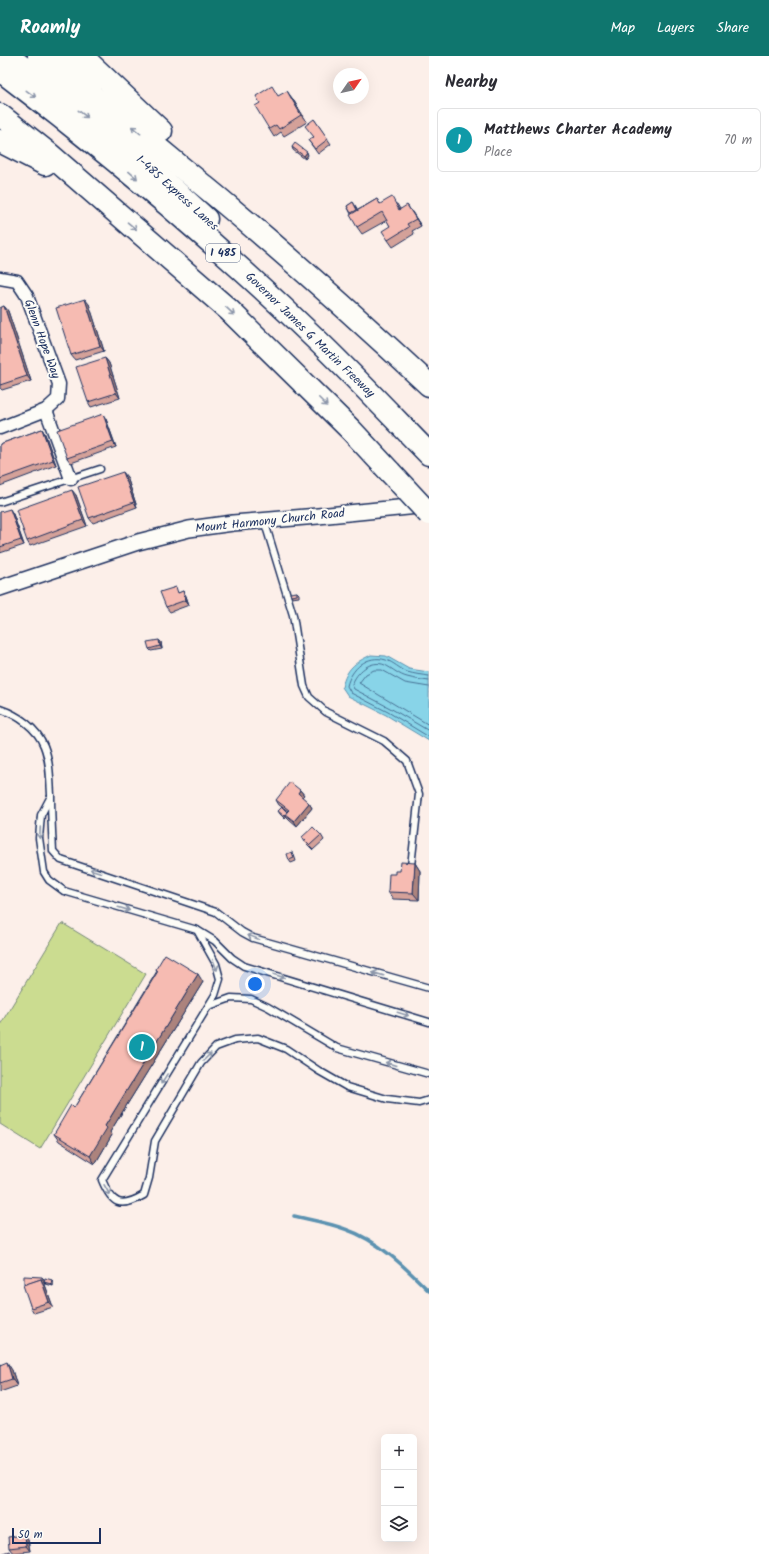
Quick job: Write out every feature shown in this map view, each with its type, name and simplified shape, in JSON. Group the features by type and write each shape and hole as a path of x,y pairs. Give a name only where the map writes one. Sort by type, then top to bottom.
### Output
{"highway":[{"name":"I-485 Express Lanes","path":"7,56 34,75 128,150 183,197 239,250 310,321 412,436"},
{"name":"I-485 Express Lanes","path":"39,56 124,120 233,210 367,326 429,386"},
{"path":"66,56 161,131 228,188 356,308 429,382"},
{"path":"82,56 161,131"},
{"name":"Governor James G Martin Freeway","path":"0,70 128,170 260,286 321,344 429,454"},
{"path":"0,116 48,153 229,310 335,414 429,514"},
{"path":"0,141 54,169 102,200"}],"street":[{"name":"Glenn Hope Way","path":"0,278 17,281 27,296 59,384 58,399 46,410 1,426"},
{"path":"46,410 71,478"},
{"name":"Mount Harmony Church Road","path":"0,588 165,534 233,522 429,505"}],"lane":[{"path":"0,502 100,469"},
{"path":"264,520 293,615 304,686 309,697 326,712 384,741 407,761 419,794 411,866"},
{"path":"0,709 25,722 36,733 44,746 49,770 53,851 61,860 216,912 242,932 253,938 429,988"},
{"path":"51,797 41,816 39,838 44,872 49,880 64,892 197,930 216,941 232,958 244,966 429,1022"},
{"path":"197,930 216,964 220,979 215,995 209,1006 102,1180 108,1194 117,1202 124,1204 134,1201 144,1195 149,1178 155,1141 201,1063 216,1047 235,1040 258,1038 286,1049 319,1071 347,1087 387,1100 418,1103 429,1100"},
{"path":"209,1006 231,998 251,999 268,1007 337,1048 429,1074"}],"green space":[{"path":"62,923 146,974 40,1149 0,1124 0,1025"}],"water":[{"path":"371,655 386,656 409,669 429,672 429,741 386,715 348,696 342,687 346,675 352,667"}],"building":[{"path":"272,86 278,96 287,91 301,115 279,129 276,125 269,129 255,106 260,103 256,96"},
{"path":"314,119 328,139 315,149 308,140 314,137 305,126"},
{"path":"295,143 307,152 304,156 292,147"},
{"path":"392,197 399,210 407,205 416,219 407,224 409,227 388,240 382,231 390,226 382,212 357,227 350,215 377,199 380,204"},
{"path":"353,202 357,210 351,213 347,206"},
{"path":"85,299 100,346 71,355 56,308"},
{"path":"4,306 27,376 0,385 0,308"},
{"path":"105,358 116,393 88,402 76,367"},
{"path":"103,414 113,442 67,458 57,430"},
{"path":"42,429 53,460 0,479 0,444"},
{"path":"123,472 134,502 89,518 78,487"},
{"path":"72,490 83,520 27,541 16,510"},
{"path":"10,509 21,540 0,547 0,512"},
{"path":"176,587 178,593 183,591 186,600 166,607 160,592"},
{"path":"297,592 297,595 291,596 290,593"},
{"path":"159,640 160,646 149,649 147,642"},
{"path":"290,782 300,790 298,793 309,803 294,821 285,814 289,810 276,800"},
{"path":"282,807 287,812 284,816 278,811"},
{"path":"313,827 321,835 310,845 302,837"},
{"path":"292,852 294,858 289,860 287,854"},
{"path":"401,862 415,863 413,893 388,892 389,874 395,874 395,871 400,871"},
{"path":"165,954 198,974 105,1126 107,1128 90,1156 54,1134 71,1105 74,1108 158,971 156,969"},
{"path":"24,1276 42,1277 42,1280 24,1284"},
{"path":"45,1278 52,1280 51,1284 44,1282"},
{"path":"41,1279 49,1302 31,1308 23,1285"},
{"path":"7,1362 12,1379 0,1383 0,1365"},
{"path":"25,1535 26,1546 9,1548 8,1537"},
{"path":"9,1551 10,1554 0,1554"}],"waterway":[{"path":"294,1216 339,1227 369,1240 401,1264 429,1291"}],"place":[{"name":"Matthews Charter Academy","path":"142,1047"}]}
